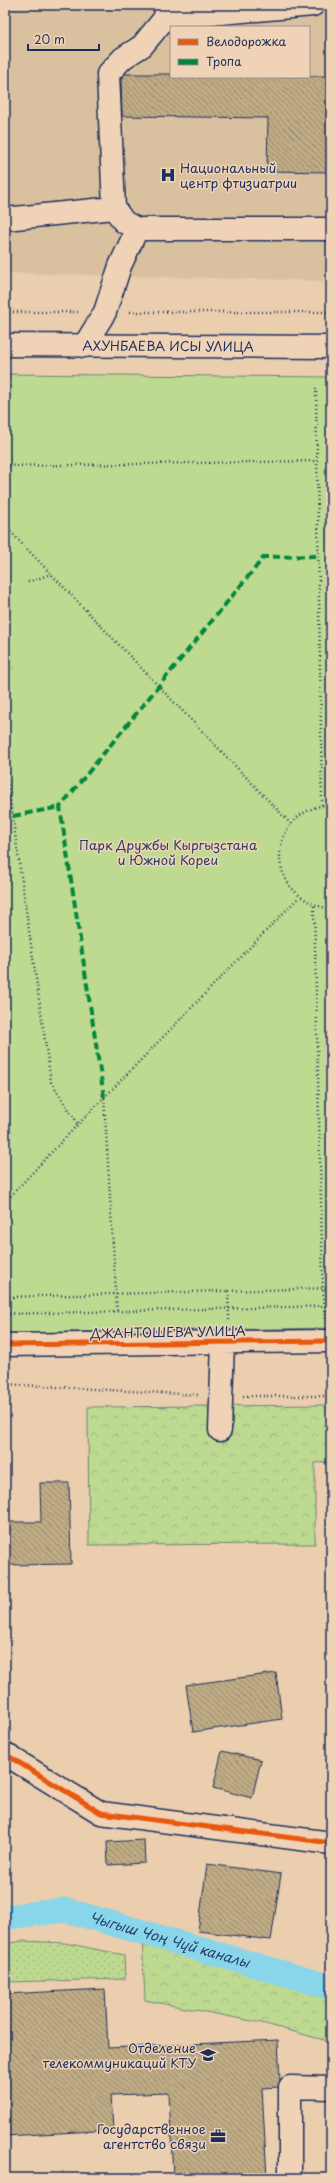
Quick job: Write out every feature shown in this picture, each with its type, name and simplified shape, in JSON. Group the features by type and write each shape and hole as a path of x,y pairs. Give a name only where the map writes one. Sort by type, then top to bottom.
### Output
{"street":[{"path":"312,5 166,11 142,46 123,58 108,74 114,208 124,222 136,230 331,229"},
{"path":"5,219 114,208"},
{"path":"84,346 105,312 120,266 136,230"},
{"name":"АХУНБАЕВА ИСЫ УЛИЦА","path":"5,345 331,347"},
{"name":"ДЖАНТОШЕВА УЛИЦА","path":"5,1345 329,1341"},
{"path":"220,1430 220,1396 227,1343"},
{"path":"5,1754 101,1813 331,1843"},
{"path":"290,2178 290,2087 331,2088"}],"path":[{"path":"5,312 331,312"},
{"path":"316,388 322,805"},
{"path":"5,466 318,461"},
{"path":"5,526 291,824"},
{"path":"28,582 51,574"},
{"path":"5,669 13,667"},
{"path":"5,765 51,1082 78,1124"},
{"path":"331,804 322,805 305,812 291,824 281,845 280,863 287,883 299,897 314,906 331,909"},
{"path":"5,1202 104,1097 299,897"},
{"path":"314,906 323,1289 329,1341"},
{"path":"104,1097 117,1311"},
{"path":"5,1297 331,1288"},
{"path":"227,1343 229,1308 228,1291"},
{"path":"5,1314 331,1306"},
{"path":"5,1384 220,1396 331,1396"}],"shaded area":[{"name":"Национальный центр фтизиатрии","path":"5,5 331,5 331,281 5,273"}],"green space":[{"name":"Парк Дружбы Кыргызстана и Южной Кореи","path":"5,374 331,377 331,1328 5,1333"},
{"path":"331,1405 331,1462 315,1463 315,1544 89,1545 88,1407"},
{"path":"142,1937 331,2000 331,2042 262,2023 145,2000"},
{"path":"22,1941 65,1943 124,1955 125,1979 5,1982 5,1944"}],"building":[{"path":"125,74 170,74 170,78 310,78 310,76 331,76 331,172 267,171 268,118 122,116 121,79"},
{"path":"40,1483 69,1483 71,1564 5,1565 5,1522 41,1522"},
{"path":"276,1673 282,1719 193,1732 186,1685"},
{"path":"222,1751 261,1760 252,1798 213,1788"},
{"path":"144,1840 145,1863 108,1865 107,1842"},
{"path":"207,1864 281,1874 271,1940 198,1931"},
{"path":"105,1989 108,2048 278,2040 280,2080 278,2087 262,2088 267,2178 173,2178 169,2093 111,2095 113,2130 5,2136 5,1994"}],"waterway":[{"name":"Чыгыш Чоң Чүй каналы","path":"5,1917 66,1910 331,1987"}],"marked path":[{"path":"104,1097 60,807 264,557 319,556"},
{"path":"13,816 60,807"}],"cycle path":[{"path":"5,1345 331,1341"},
{"path":"5,1754 101,1813 331,1843"}],"place":[{"name":"Национальный центр фтизиатрии","path":"168,175"},
{"name":"Отделение телекоммуникаций КТУ","path":"208,2055"},
{"name":"Государственное агентство связи","path":"218,2136"}]}
